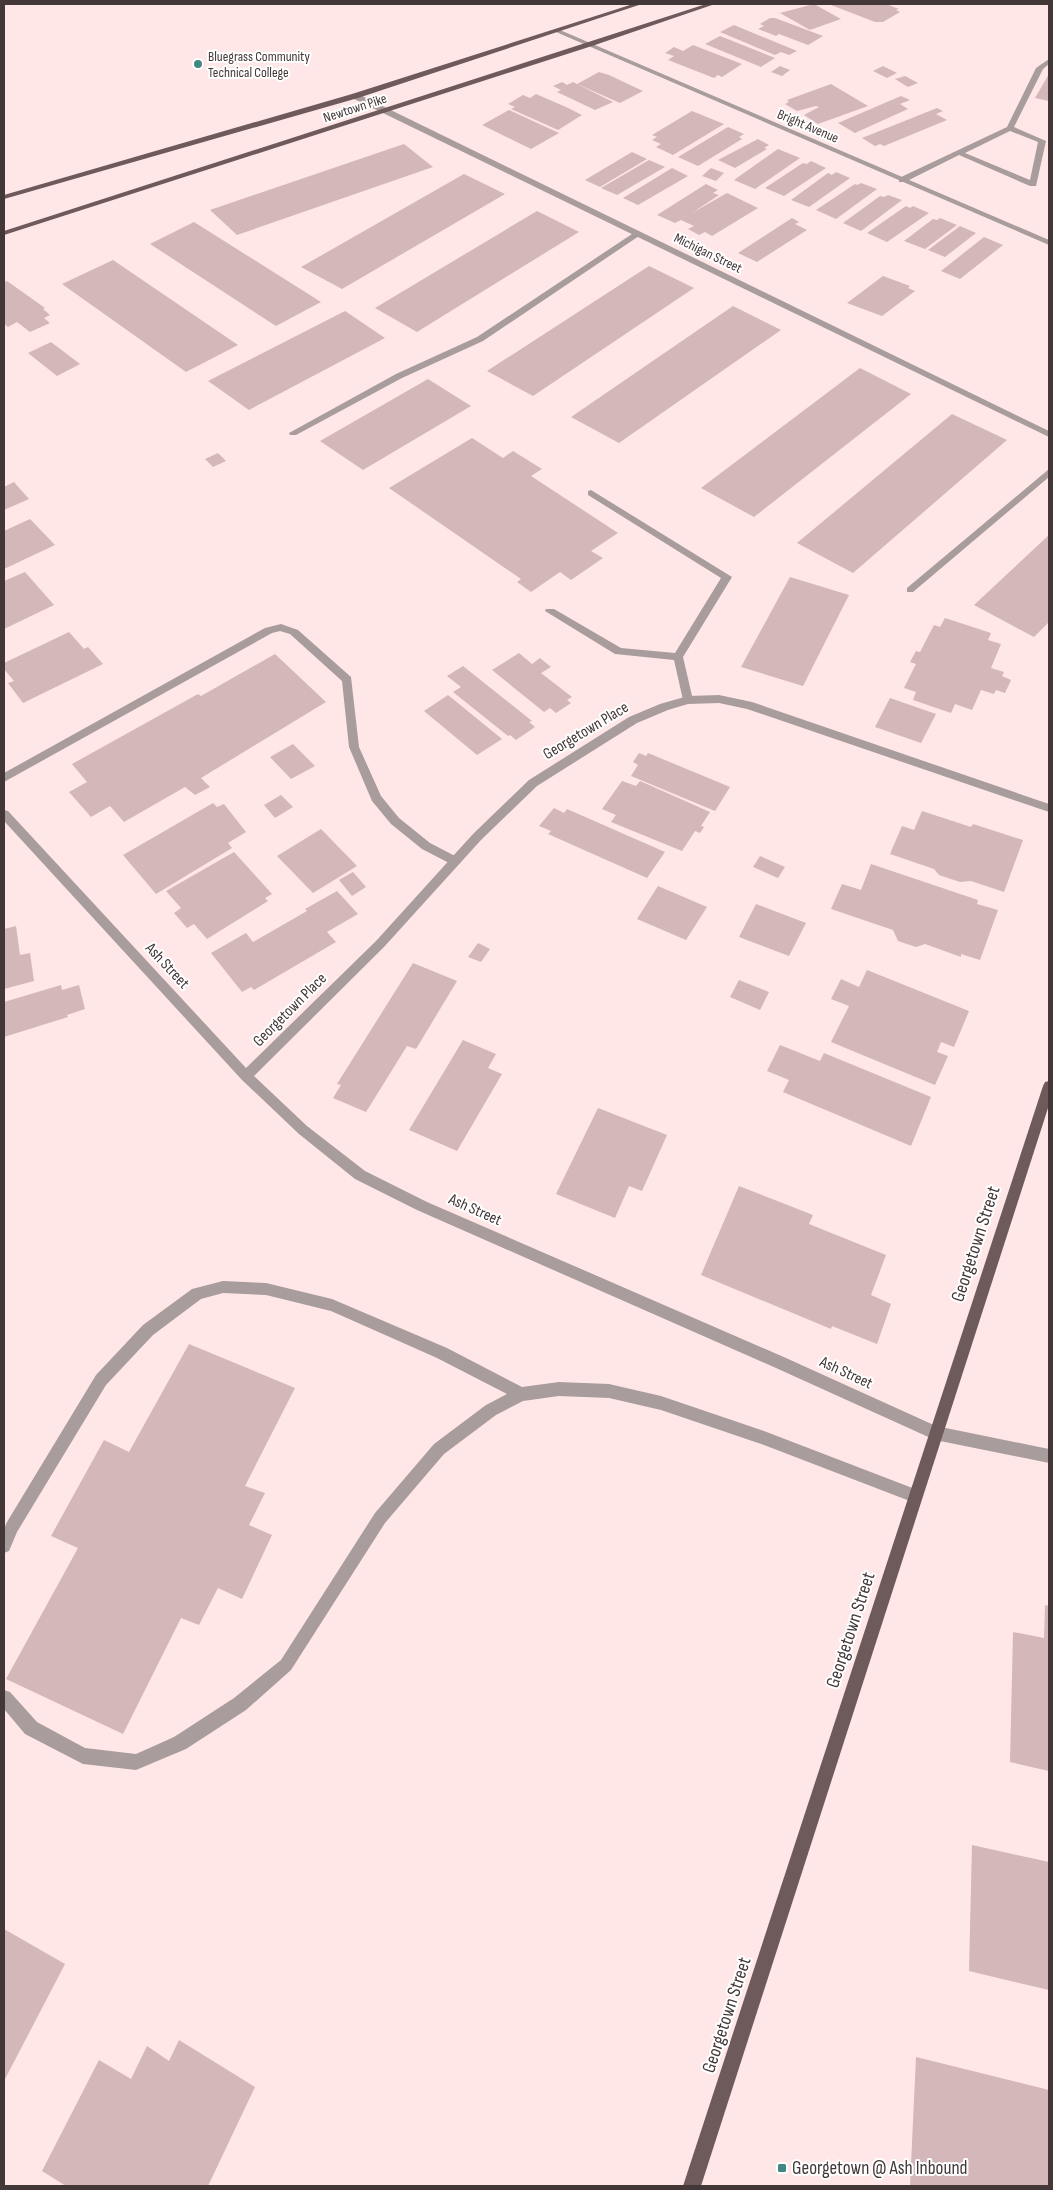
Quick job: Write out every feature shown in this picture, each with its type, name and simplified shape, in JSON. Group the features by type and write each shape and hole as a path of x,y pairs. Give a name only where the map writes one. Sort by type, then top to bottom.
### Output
{"main road":[{"name":"Newtown Pike","path":"4,197 355,96 639,4"},
{"name":"Newtown Pike","path":"4,233 384,112 712,4"},
{"name":"Georgetown Street","path":"692,2186 1049,1086"}],"street":[{"name":"Bright Avenue","path":"558,31 1049,243"},
{"path":"902,180 1010,128 1040,68 1049,61"},
{"name":"Michigan Street","path":"355,96 384,112 1049,434"},
{"path":"957,152 1033,184 1042,142 1010,128"},
{"path":"293,433 398,376 480,339 638,234"},
{"path":"910,590 1049,472"},
{"path":"591,493 727,577 678,658 688,700"},
{"path":"550,611 619,651 678,658"},
{"path":"4,778 270,630 281,627 294,632 347,680 354,746 376,798 402,827 426,846 455,861"},
{"name":"Georgetown Place","path":"246,1076 380,944 476,837 533,783 633,720 688,700 719,700 748,705 1049,808"},
{"name":"Ash Street","path":"4,814 246,1076 303,1130 360,1175 422,1206 772,1359 935,1433 1049,1456"},
{"path":"4,1546 12,1527 101,1380 148,1330 197,1294 223,1287 266,1288 332,1305 442,1353 521,1394"},
{"path":"4,1698 31,1728 83,1756 136,1762 180,1743 240,1704 286,1665 380,1518 439,1449 491,1410 521,1394 559,1389 609,1391 662,1403 764,1438 915,1496"}],"building":[{"path":"814,4 841,19 810,30 780,13"},
{"path":"886,4 899,9 896,10 900,12 883,22 875,22 831,5"},
{"path":"770,18 775,18 823,36 808,45 779,34 776,36 758,29 764,26 760,24"},
{"path":"734,25 797,51 789,55 781,52 775,55 720,32"},
{"path":"720,36 775,58 761,67 705,44"},
{"path":"693,45 742,64 722,77 718,75 714,78 668,60 674,56 665,53 674,47 683,51"},
{"path":"780,66 790,70 782,76 771,72"},
{"path":"883,66 897,73 887,78 873,71"},
{"path":"599,72 643,91 620,103 577,84"},
{"path":"1049,74 1049,101 1035,98"},
{"path":"905,76 918,83 908,87 895,79"},
{"path":"562,82 567,85 573,82 613,102 595,110 557,92 561,90 553,86"},
{"path":"831,84 868,106 818,124 804,115 819,107 816,106 797,111 785,104 789,102 787,100"},
{"path":"536,94 582,115 558,130 511,109 515,107 508,104 523,95 530,98"},
{"path":"901,96 910,100 900,104 908,109 855,133 838,123"},
{"path":"937,108 943,111 936,114 947,120 884,146 880,144 875,146 862,138"},
{"path":"509,110 559,133 531,149 482,125"},
{"path":"692,111 724,124 673,155 656,147 661,144 652,140 657,137 652,135"},
{"path":"728,127 744,134 739,137 742,139 698,166 678,157"},
{"path":"758,139 769,145 764,148 767,149 735,168 718,160"},
{"path":"404,144 433,167 237,235 210,210"},
{"path":"778,149 800,158 755,189 734,180"},
{"path":"632,152 647,159 600,187 585,180"},
{"path":"649,160 665,167 617,195 601,188"},
{"path":"811,161 826,168 784,196 765,188 803,163 807,164"},
{"path":"672,168 688,176 638,205 623,198"},
{"path":"711,168 724,173 716,181 702,176"},
{"path":"836,172 850,178 809,207 791,200 828,173 832,175"},
{"path":"464,174 505,194 342,289 301,267"},
{"path":"861,183 877,189 836,219 816,210 855,184"},
{"path":"706,184 718,190 713,193 719,195 692,213 727,193 758,208 712,236 705,232 699,235 688,229 694,226 681,220 675,223 657,215"},
{"path":"888,195 902,200 861,231 843,223 880,196"},
{"path":"906,206 910,208 913,206 929,213 887,242 867,233"},
{"path":"537,211 579,232 417,332 375,308"},
{"path":"792,218 799,222 795,224 807,230 757,262 738,253"},
{"path":"940,218 957,225 925,249 904,241 933,219 937,220"},
{"path":"194,222 321,302 276,326 150,244"},
{"path":"960,226 976,233 945,257 928,250"},
{"path":"984,237 1003,245 960,279 941,271"},
{"path":"113,260 238,345 186,372 62,284"},
{"path":"649,266 694,288 533,396 487,371"},
{"path":"883,276 910,286 908,288 915,291 882,316 847,303"},
{"path":"7,281 45,308 43,309 50,315 44,318 50,323 30,332 17,322 8,327 4,324 4,282"},
{"path":"733,306 781,330 619,443 571,417"},
{"path":"345,311 385,338 249,410 208,381"},
{"path":"51,342 80,364 57,376 28,353"},
{"path":"860,368 911,394 754,517 701,488"},
{"path":"428,379 471,406 363,470 320,441"},
{"path":"952,414 1007,440 853,573 797,543"},
{"path":"472,438 503,458 513,451 542,469 531,476 618,533 591,551 603,558 571,580 560,572 531,592 517,582 521,579 389,488"},
{"path":"218,453 226,461 213,467 205,459"},
{"path":"14,482 29,499 4,510 4,487"},
{"path":"30,519 55,545 4,569 4,531"},
{"path":"1049,535 1049,622 1034,637 974,605"},
{"path":"25,572 54,605 4,629 4,581"},
{"path":"790,577 849,595 803,686 741,667"},
{"path":"945,618 991,633 988,640 1001,644 991,668 1004,672 1002,676 1011,680 1005,693 996,690 994,694 981,690 972,710 955,704 951,713 913,700 916,692 904,688 916,664 910,662 916,651 920,652 934,625 940,627"},
{"path":"69,632 84,649 88,647 103,664 23,703 8,683 14,681 4,669 4,663"},
{"path":"519,653 532,664 540,658 551,667 541,673 572,697 567,700 571,703 556,713 550,708 544,712 492,670"},
{"path":"275,654 326,702 201,778 210,787 195,795 185,787 124,822 110,806 91,817 69,792 87,782 72,764 198,694 201,696"},
{"path":"463,666 532,721 529,722 535,727 516,740 510,735 508,736 453,692 461,687 447,676"},
{"path":"448,695 502,739 477,755 424,711"},
{"path":"890,698 936,714 921,743 875,727"},
{"path":"293,744 315,766 291,779 270,757"},
{"path":"639,753 646,756 648,753 730,787 715,811 631,776 638,765 633,762"},
{"path":"622,781 636,786 640,781 710,812 701,826 704,827 700,833 695,831 682,851 611,822 616,815 602,809"},
{"path":"281,795 293,807 275,818 264,805"},
{"path":"213,803 217,807 224,804 246,832 228,843 232,848 156,894 123,855"},
{"path":"554,808 564,813 567,809 665,852 647,878 548,834 551,831 539,826"},
{"path":"922,811 971,827 973,824 1023,840 1004,892 971,881 960,882 939,875 934,869 890,854 902,826 914,830"},
{"path":"321,829 357,866 313,893 277,856"},
{"path":"234,852 272,894 265,898 268,901 207,939 194,924 187,928 174,913 181,908 166,891"},
{"path":"760,856 785,867 778,878 753,867"},
{"path":"871,864 978,900 977,904 998,910 980,960 961,954 961,957 925,944 916,947 898,941 893,930 831,909 842,884 861,890"},
{"path":"353,872 366,887 352,896 339,880"},
{"path":"658,886 707,907 686,940 637,919"},
{"path":"337,891 358,914 327,932 336,942 254,990 251,987 242,992 211,953 246,933 253,942 307,911 305,909"},
{"path":"756,904 806,923 789,956 739,937"},
{"path":"16,926 20,955 30,953 34,981 4,989 4,929"},
{"path":"478,943 490,949 481,962 468,957"},
{"path":"413,963 457,981 416,1049 407,1046 366,1112 333,1098 341,1085 337,1084"},
{"path":"867,970 969,1011 954,1047 941,1042 937,1052 948,1056 935,1085 831,1042 849,1006 831,999 841,979 859,987"},
{"path":"739,980 769,992 760,1010 730,997"},
{"path":"61,985 62,990 79,985 85,1009 67,1015 68,1017 4,1037 4,1002"},
{"path":"463,1040 496,1054 488,1068 502,1074 457,1151 409,1130"},
{"path":"780,1045 820,1061 824,1053 931,1097 911,1146 783,1092 789,1080 767,1071"},
{"path":"598,1108 667,1135 642,1191 629,1186 615,1218 556,1194"},
{"path":"739,1186 813,1215 809,1224 886,1255 871,1295 891,1304 877,1344 832,1326 831,1329 701,1275"},
{"path":"189,1344 295,1388 245,1486 265,1493 249,1525 272,1535 242,1599 218,1588 199,1625 181,1618 123,1734 6,1679 78,1548 51,1536 104,1440 129,1452"},
{"path":"1045,1605 1049,1606 1049,1771 1010,1762 1013,1632 1044,1638"},
{"path":"972,1845 1049,1862 1049,1990 969,1971"},
{"path":"4,1929 65,1964 4,2081"},
{"path":"179,2040 255,2087 208,2186 66,2186 42,2171 99,2060 131,2079 147,2046 169,2061"},
{"path":"916,2057 1049,2090 1049,2186 910,2186"}],"place":[{"name":"Bluegrass Community Technical College","path":"198,64"},
{"name":"Georgetown @ Ash Inbound","path":"782,2168"}]}
